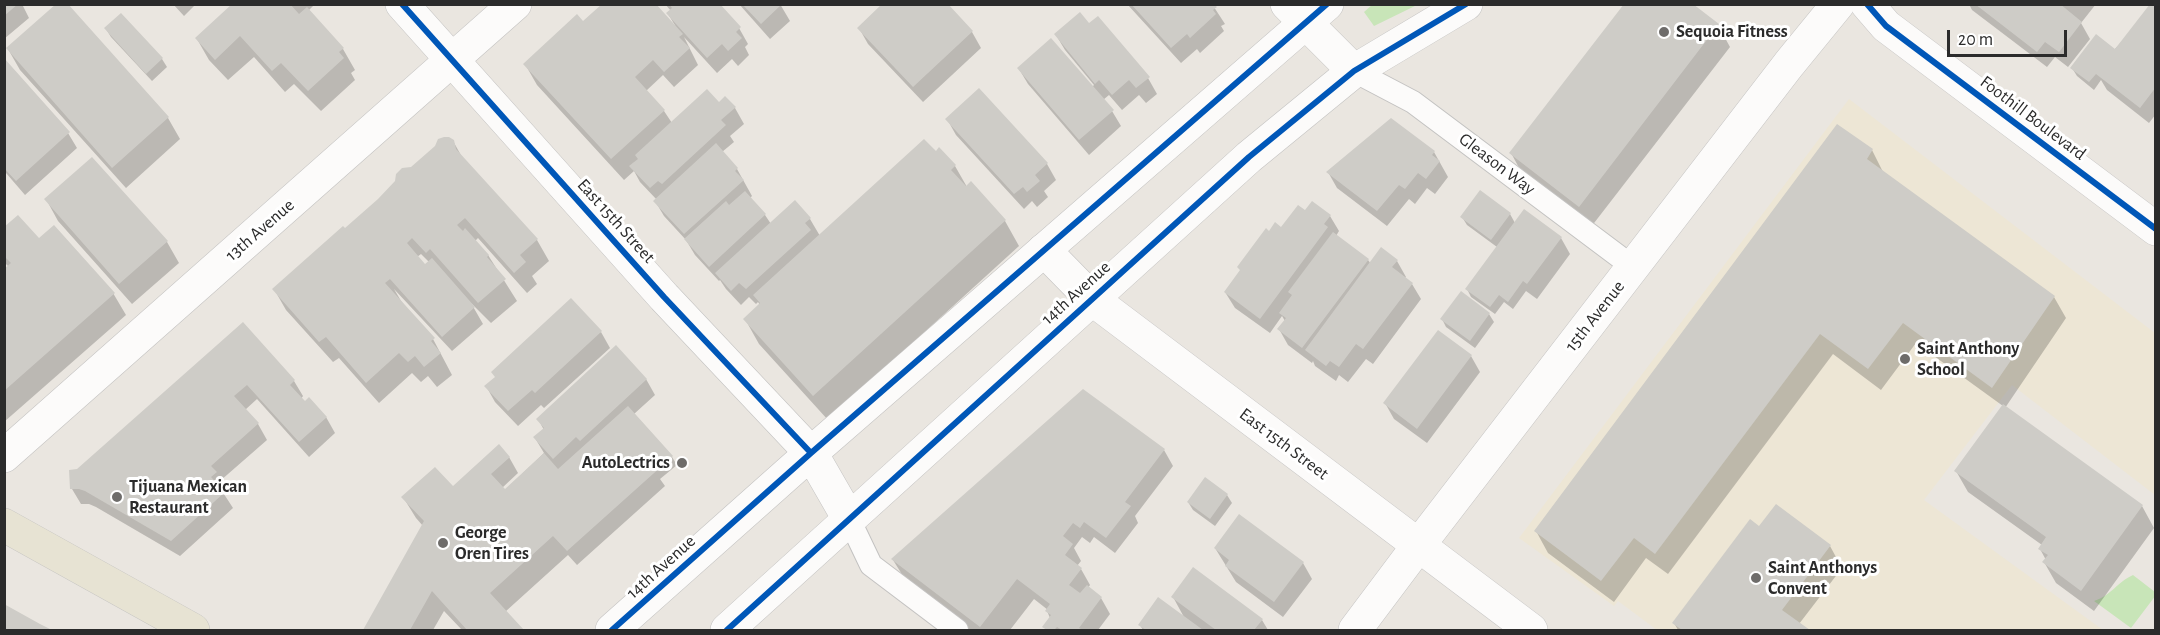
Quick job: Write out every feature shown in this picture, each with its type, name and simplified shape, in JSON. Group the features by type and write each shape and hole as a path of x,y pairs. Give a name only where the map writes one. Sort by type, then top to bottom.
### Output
{"main road":[{"name":"East 15th Street","path":"402,4 664,297 812,453 849,519"},
{"name":"13th Avenue","path":"4,456 515,4"},
{"name":"14th Avenue","path":"727,630 1248,156 1354,71 1466,4"},
{"name":"15th Avenue","path":"1355,630 1789,64 1838,4"},
{"name":"Foothill Boulevard","path":"1867,4 1886,26 2156,229"},
{"name":"14th Avenue","path":"612,630 1044,250 1306,11"},
{"path":"1306,11 1354,71"},
{"name":"East 15th Street","path":"1044,250 1092,298 1531,630"},
{"path":"4,525 193,630"}],"lane":[{"name":"Gleason Way","path":"1354,71 1413,102 1633,267"},
{"path":"849,519 871,565 957,630"}],"shaded area":[{"name":"Saint Anthony School","path":"1849,99 2155,333 2155,495 2012,385 1924,500 2103,630 1657,630 1618,601 1614,606 1519,538"}],"green space":[{"path":"1373,4 1417,5 1374,26 1364,12"},
{"path":"2133,575 2156,595 2131,628 2094,601"}],"building":[{"path":"4,4 18,4 4,16"},
{"path":"56,4 68,4 169,117 112,168 6,48"},
{"path":"232,4 290,4 299,14 307,7 344,48 339,52 344,58 308,91 281,63 272,71 240,36 215,60 195,38"},
{"path":"602,4 656,4 683,34 679,37 690,48 664,72 653,60 635,77 665,110 611,159 523,64 577,14 583,21"},
{"path":"669,4 720,4 741,27 736,32 742,38 728,51 722,44 707,58 666,13 672,8"},
{"path":"742,4 782,4 761,24"},
{"path":"882,4 948,4 973,31 913,87 857,28"},
{"path":"1131,4 1214,4 1217,7 1213,10 1216,14 1190,38 1187,34 1171,48"},
{"path":"1624,4 1693,4 1719,24 1579,207 1509,153"},
{"path":"1975,4 2060,4 2082,22 2059,52 2045,42 2037,52"},
{"path":"2150,4 2156,4 2156,87 2140,108 2096,74 2089,82 2070,68 2096,34 2115,49"},
{"path":"1080,12 1089,23 1098,16 1150,77 1136,88 1129,80 1112,95 1099,80 1095,84 1054,34"},
{"path":"121,13 163,58 146,74 104,28"},
{"path":"1051,38 1114,110 1079,140 1017,68"},
{"path":"4,58 70,132 16,181 4,168"},
{"path":"979,88 1048,163 1035,175 1040,181 1027,192 1023,187 1014,194 945,119"},
{"path":"707,89 719,102 725,96 736,107 721,120 726,125 662,184 658,181 650,188 629,166 638,159 635,155"},
{"path":"1391,118 1435,151 1432,155 1440,161 1426,179 1418,173 1405,189 1399,185 1377,211 1326,172"},
{"path":"1837,124 1873,149 1867,159 2055,296 1992,388 1903,323 1868,369 1820,334 1655,554 1634,538 1601,581 1534,531"},
{"path":"444,137 454,140 456,149 538,239 520,255 526,262 514,273 465,218 457,225 463,231 465,228 506,279 478,303 430,249 426,253 412,238 407,243 425,264 432,258 475,307 442,337 390,279 385,283 435,338 431,341 441,353 424,367 415,356 408,362 399,353 366,383 326,337 319,342 272,289 343,226 345,228 378,199 395,181 396,174 402,168 411,167 435,146 438,139"},
{"path":"924,139 936,151 939,147 956,165 951,170 966,186 971,181 1006,220 813,396 743,319 760,303 753,295"},
{"path":"716,143 738,168 735,171 744,180 684,234 653,201"},
{"path":"92,157 168,241 119,284 44,199"},
{"path":"1480,190 1511,213 1491,240 1460,217"},
{"path":"745,191 766,214 709,267 684,239 726,201 729,205"},
{"path":"795,200 811,218 805,223 811,230 746,289 739,283 731,291 715,273"},
{"path":"1312,201 1331,215 1324,224 1328,227 1260,319 1224,292 1240,270 1237,267 1266,228 1269,231 1275,222 1281,227 1298,205 1305,210"},
{"path":"1524,209 1562,237 1527,284 1523,281 1508,302 1499,295 1490,307 1465,289"},
{"path":"18,215 39,238 54,225 115,293 4,391 4,269 11,263 4,256 4,227"},
{"path":"1333,232 1369,259 1302,348 1277,329 1286,318 1279,313 1292,295 1288,292"},
{"path":"1381,247 1398,260 1392,267 1413,283 1363,349 1356,344 1339,367 1330,361 1326,366 1305,350"},
{"path":"1461,291 1490,313 1470,341 1440,319"},
{"path":"571,298 602,331 535,393 532,390 508,411 484,386 495,377 491,372"},
{"path":"243,322 295,380 290,385 305,401 309,397 327,417 299,442 247,385 234,396 259,423 211,466 217,472 211,477 225,492 171,541 85,491 70,489 69,470 77,469"},
{"path":"1438,330 1472,355 1417,429 1383,403"},
{"path":"616,345 647,379 580,441 576,437 553,459 533,437 544,428 536,419"},
{"path":"1083,389 1165,449 1125,502 1131,506 1106,538 1084,522 1080,528 1073,523 1063,536 1073,544 1065,555 1082,568 1069,585 1080,593 1087,585 1102,597 1079,628 1083,630 1062,630 1057,627 1054,630 1047,630 1042,627 1051,615 1045,611 1050,604 1017,579 980,627 891,559"},
{"path":"2003,404 2143,505 2081,591 2042,562 2048,555 2038,549 2046,537 1954,471"},
{"path":"628,406 673,456 567,551 553,536 490,593 524,630 467,630 432,591 410,630 363,630 424,521 401,497 435,467 453,486 499,444 510,457 491,474 505,489 544,453 558,469"},
{"path":"1205,477 1228,494 1210,519 1187,502"},
{"name":"Saint Anthonys Convent","path":"1776,504 1831,545 1782,610 1810,630 1682,630 1672,623 1750,519 1759,526"},
{"path":"1239,514 1304,562 1274,602 1225,566 1229,560 1214,548"},
{"path":"1193,567 1263,619 1254,630 1216,630 1171,597"},
{"path":"1158,597 1203,630 1146,630 1138,625"},
{"path":"4,604 40,624 52,630 4,630"}],"cycle path":[{"path":"402,4 664,297 811,453"},
{"path":"612,630 811,453 1327,4"},
{"path":"727,630 1249,157 1354,71 1466,4"},
{"path":"1867,4 1886,26 2156,229"}],"place":[{"name":"Sequoia Fitness","path":"1664,32"},
{"name":"Saint Anthony School","path":"1905,359"},
{"name":"AutoLectrics","path":"682,463"},
{"name":"Tijuana Mexican Restaurant","path":"117,497"},
{"name":"George Oren Tires","path":"443,543"},
{"name":"Saint Anthonys Convent","path":"1756,578"}]}
